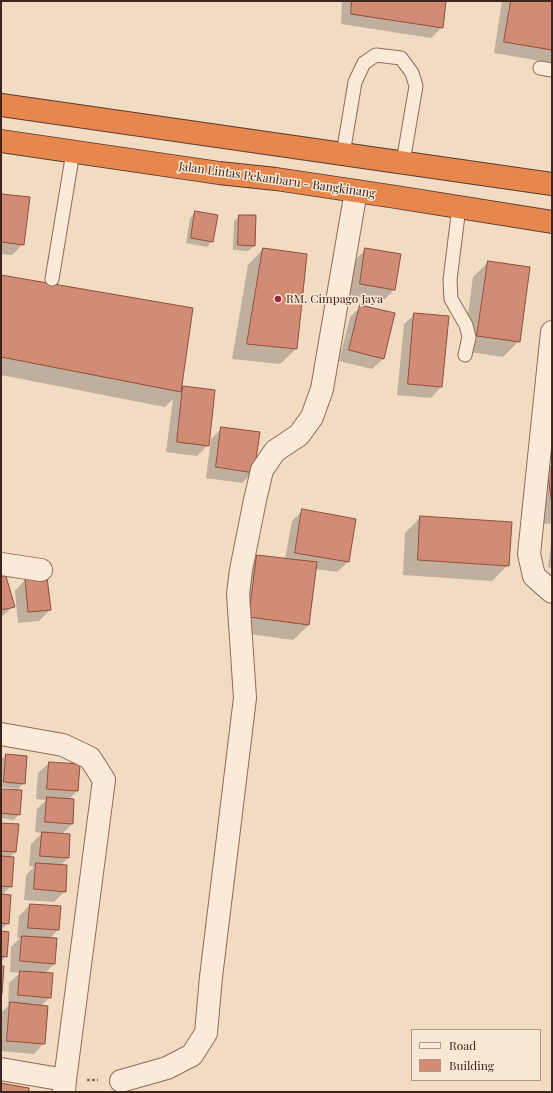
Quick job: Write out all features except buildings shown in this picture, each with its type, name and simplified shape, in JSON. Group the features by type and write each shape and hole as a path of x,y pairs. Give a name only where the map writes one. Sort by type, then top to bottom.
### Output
{"highway":[{"path":"1,105 552,184"},
{"name":"Jalan Lintas Pekanbaru - Bangkinang","path":"1,141 219,173 276,179 552,222"}],"street":[{"path":"121,1081 167,1068 192,1055 206,1033 211,977 245,698 238,594 241,570 262,470 275,451 299,435 312,417 322,389 356,191"},
{"path":"552,332 529,554 534,576 552,592"},
{"path":"1,564 41,570"},
{"path":"1,734 63,745 90,758 104,780 65,1086 1,1069"}],"lane":[{"path":"343,154 355,82 364,63 376,55 401,58 412,73 416,86 403,162"},
{"path":"52,279 73,152"},
{"path":"459,207 450,280 451,299 466,325 469,337 465,355"}],"path":[{"path":"65,1086 121,1081"}],"place":[{"name":"RM. Cimpago Jaya","path":"278,299"}]}
